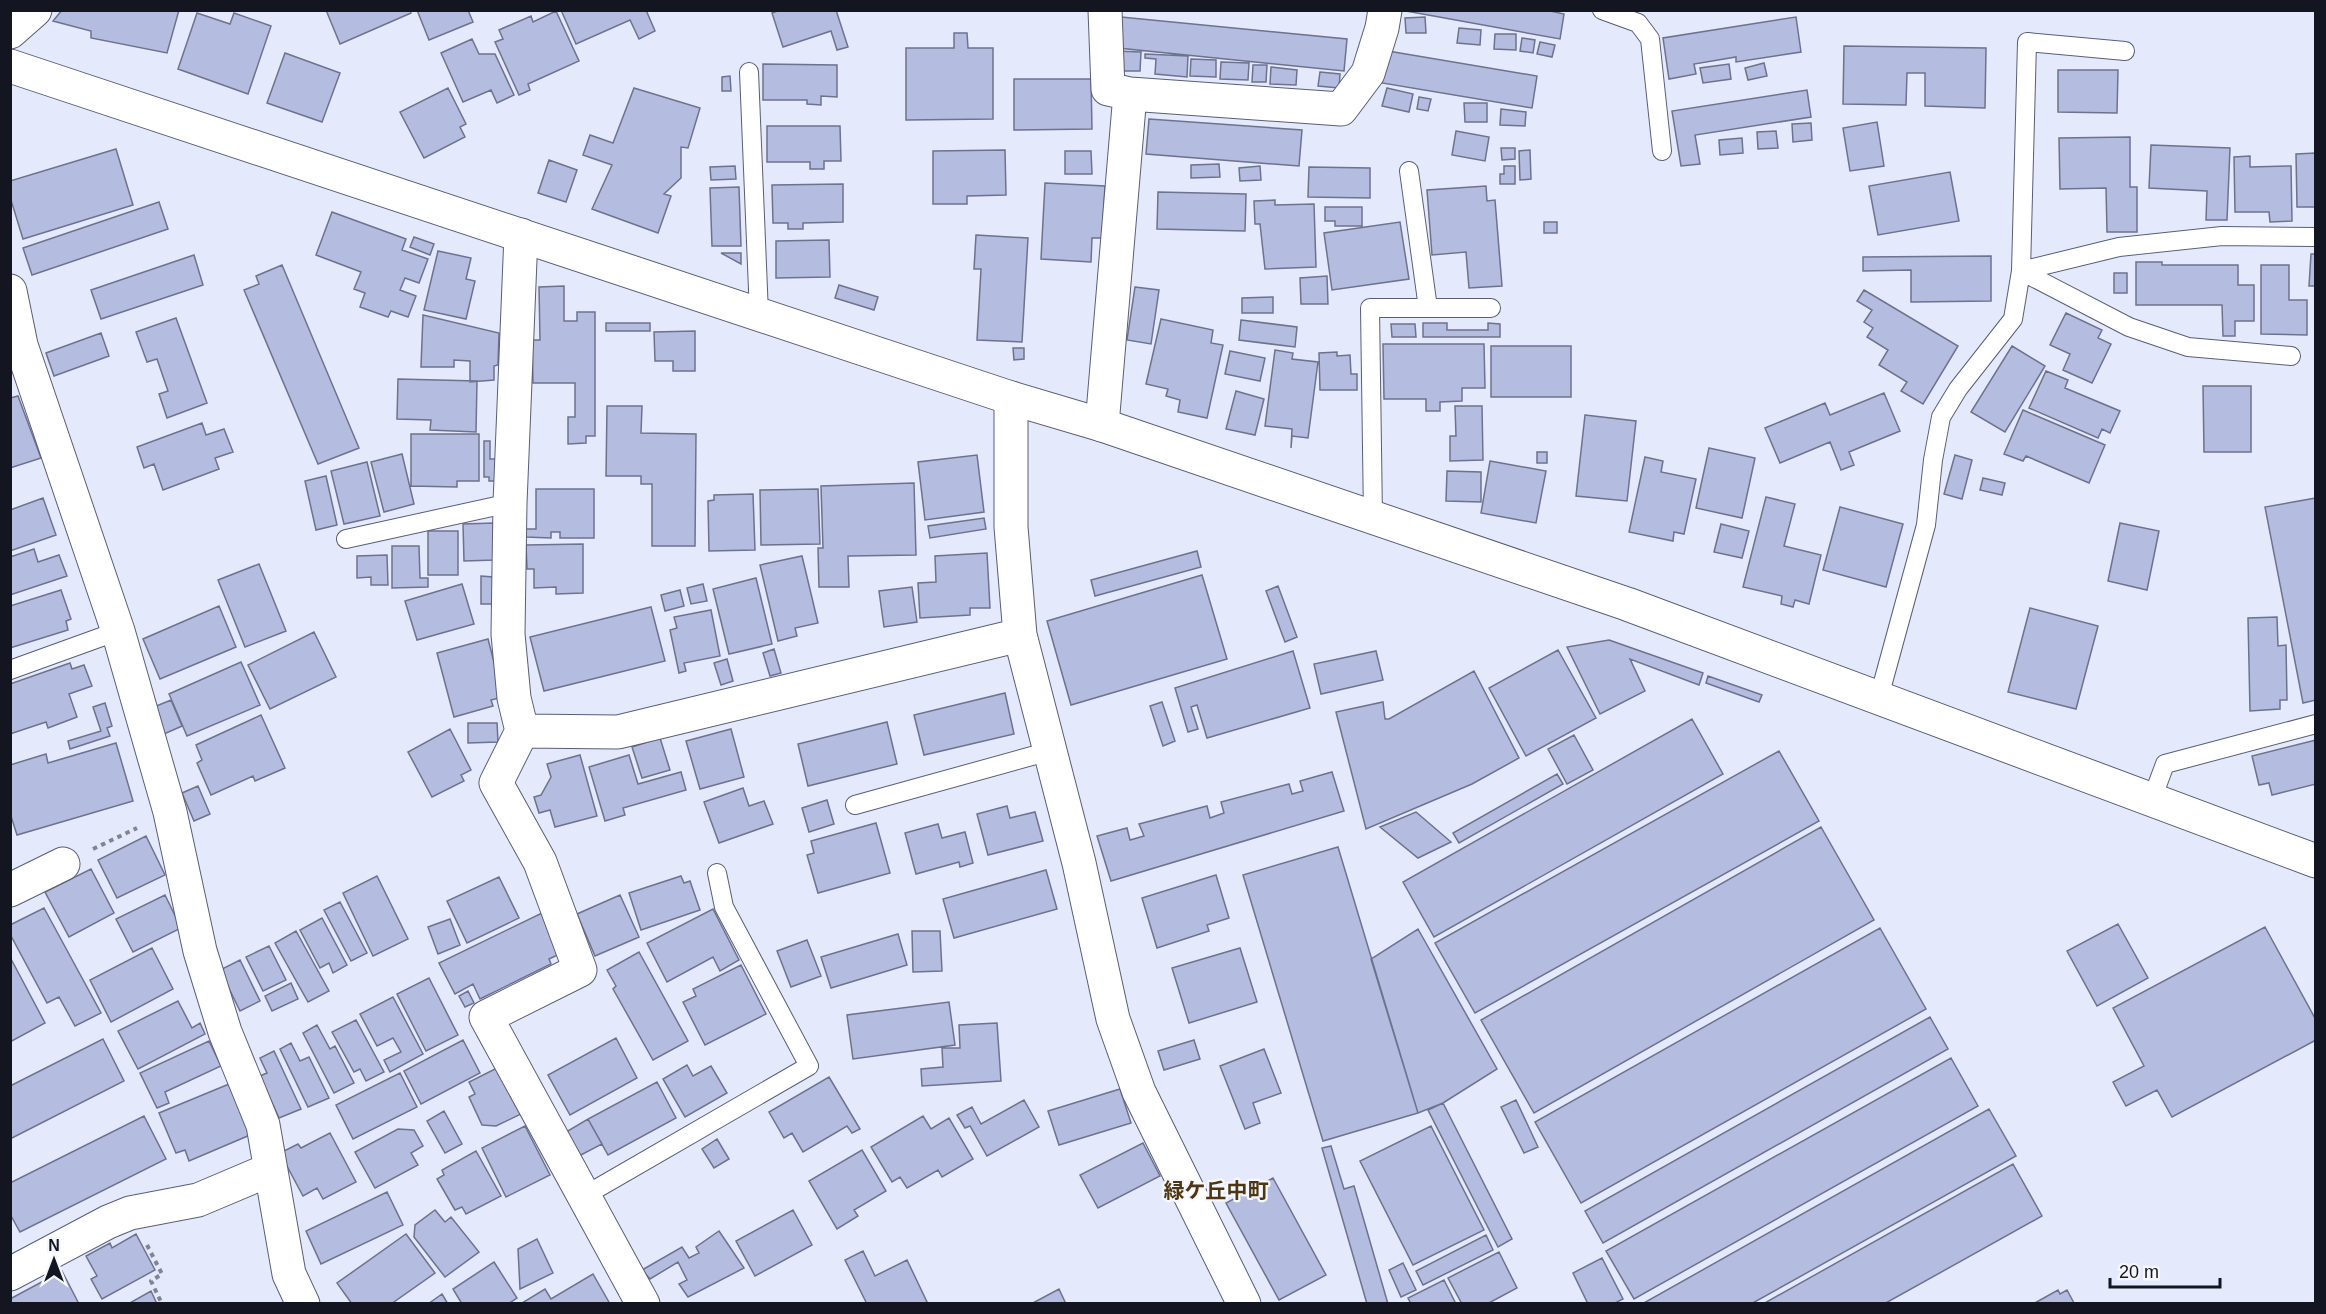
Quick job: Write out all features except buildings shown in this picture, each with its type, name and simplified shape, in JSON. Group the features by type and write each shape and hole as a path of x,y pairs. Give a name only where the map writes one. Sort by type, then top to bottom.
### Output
{"street":[{"path":"10,32 35,10"},
{"path":"1105,10 1108,90 1130,94 1341,110 1368,73 1385,10"},
{"path":"10,66 1011,398 1102,425 1627,604 2316,861"},
{"path":"1102,425 1130,94"},
{"path":"521,235 510,503 508,634 514,698 522,731 496,783 540,862 580,969 486,1017 643,1304"},
{"path":"10,291 21,345 118,631 170,812 201,951 225,1032 263,1125 269,1170 289,1274 303,1304"},
{"path":"1011,398 1011,527 1020,635 1080,863 1113,1018 1135,1082 1244,1304"},
{"path":"522,731 618,732 1020,635"},
{"path":"10,890 63,864"},
{"path":"10,1274 108,1222 130,1213 198,1200 269,1170"}],"lane":[{"path":"1602,10 1638,23 1650,39 1662,151"},
{"path":"1879,697 1926,525 1932,460 1941,417 1958,390 2013,319 2021,271 2027,42 2125,51"},
{"path":"749,72 759,314"},
{"path":"1409,171 1428,308"},
{"path":"2021,271 2119,247 2222,236 2316,237"},
{"path":"2021,271 2129,327 2188,346 2291,356"},
{"path":"1373,517 1370,308 1491,308"},
{"path":"346,539 510,503"},
{"path":"10,670 118,631"},
{"path":"2152,799 2165,764 2316,724"},
{"path":"855,805 1050,751"},
{"path":"584,1196 809,1066 724,907 717,873"}],"path":[{"path":"63,864 170,812"},
{"path":"130,1213 162,1274 151,1281 162,1304"}],"district":[{"name":"緑ケ丘中町","path":"1216,1190"}]}
